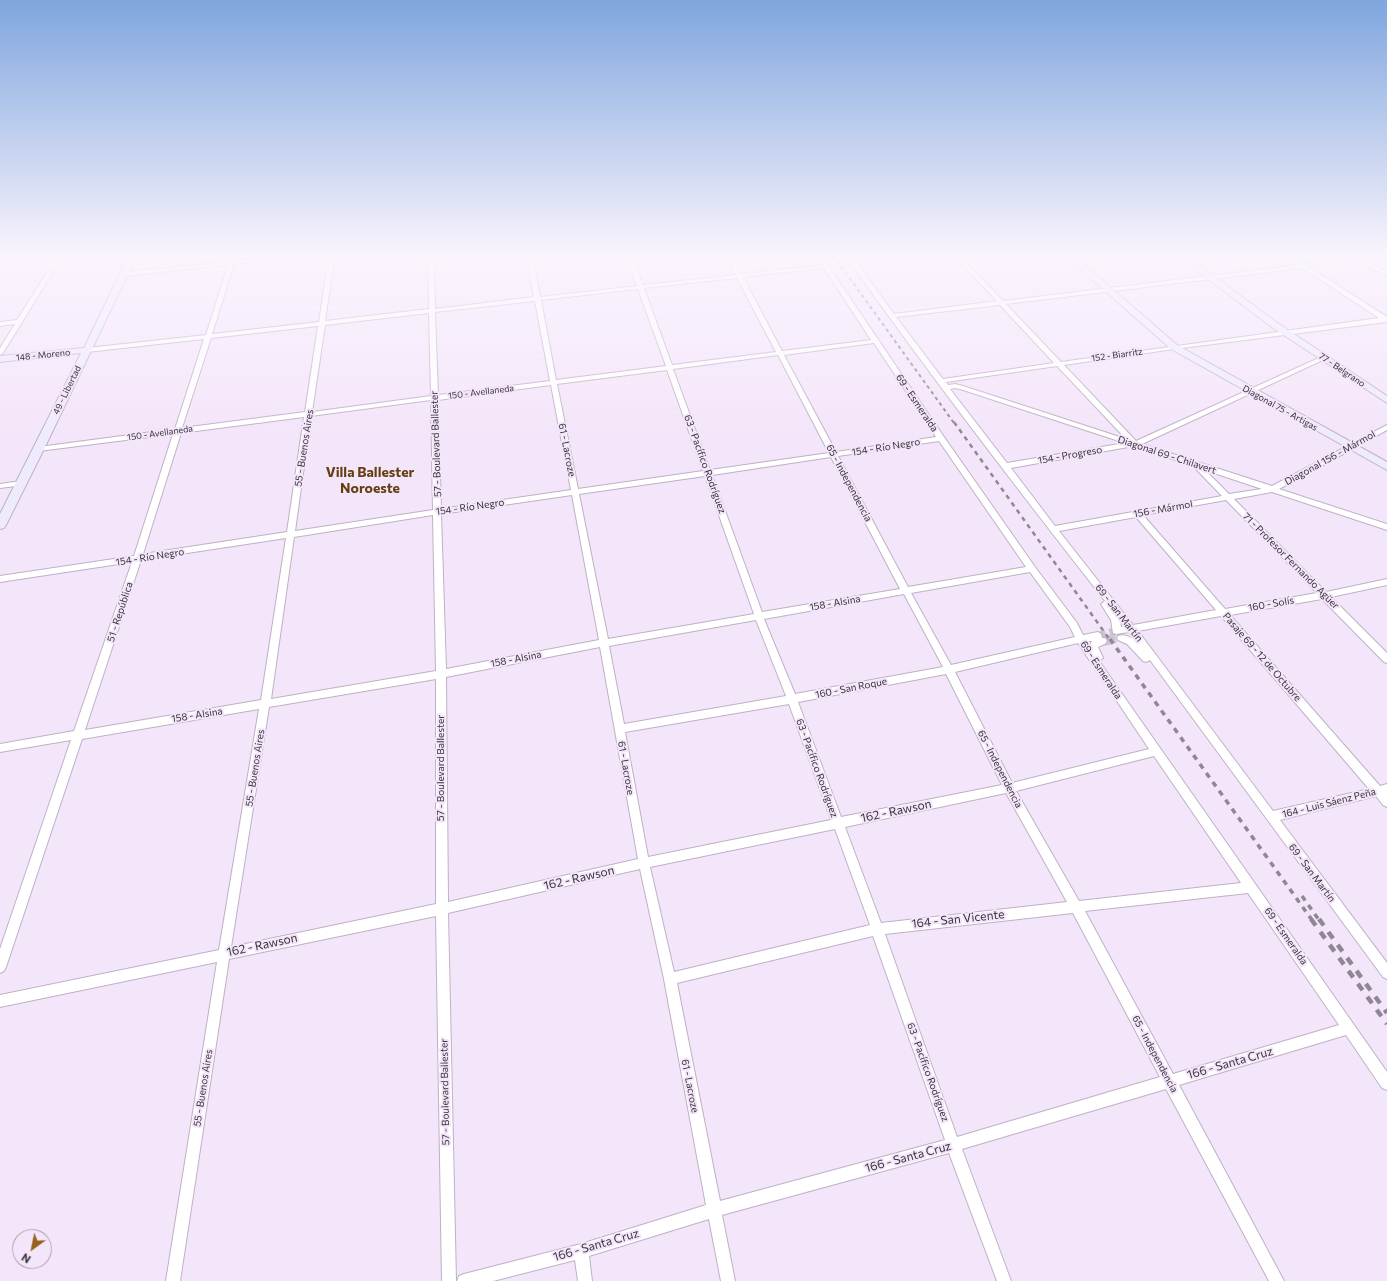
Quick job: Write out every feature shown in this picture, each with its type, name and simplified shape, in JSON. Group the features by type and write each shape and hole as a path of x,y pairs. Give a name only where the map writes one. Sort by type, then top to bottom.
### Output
{"street":[{"path":"0,353 23,315"},
{"name":"49 - Libertad","path":"0,525 39,449 104,315"},
{"name":"51 - República","path":"0,967 137,559 215,315"},
{"name":"55 - Buenos Aires","path":"173,1281 224,953 265,704 323,315"},
{"name":"148 - Moreno","path":"0,360 397,315"},
{"name":"57 - Boulevard Ballester","path":"432,315 441,674 442,909 449,1281"},
{"name":"61 - Lacroze","path":"540,315 576,492 644,864 670,979 728,1281"},
{"name":"63 - Pacífico Rodríguez","path":"650,315 759,616 792,699 877,929 953,1145 1004,1281"},
{"name":"65 - Independencia","path":"760,315 949,669 1009,788 1076,907 1277,1281"},
{"name":"69 - Esmeralda","path":"858,315 1032,569 1074,625 1080,639 1114,691 1387,1083"},
{"path":"892,316 902,315"},
{"path":"1014,315 1135,444"},
{"name":"Diagonal 75 - Artigas","path":"1137,315 1174,347 1251,392 1387,467"},
{"name":"77 - Belgrano","path":"1261,315 1387,400"},
{"name":"69 - San Martín","path":"892,316 942,380 1053,529 1131,628 1387,973"},
{"name":"152 - Biarritz","path":"942,380 1386,319"},
{"path":"0,324 18,322"},
{"name":"150 - Avellaneda","path":"39,449 875,341"},
{"name":"154 - Progreso","path":"1006,466 1135,444 1149,439 1323,358"},
{"name":"Diagonal 69 - Chilavert","path":"947,387 961,387 1387,527"},
{"name":"Diagonal 156 - Mármol","path":"1273,489 1387,427"},
{"name":"154 - Río Negro","path":"0,579 137,559 290,534 834,455 941,438"},
{"name":"71 - Profesor Fernando Agüer","path":"1195,464 1387,659"},
{"path":"0,486 21,483"},
{"name":"156 - Mármol","path":"1053,529 1273,489"},
{"name":"Pasaje 69 - 12 de Octubre","path":"1137,513 1382,790 1387,802"},
{"name":"158 - Alsina","path":"0,748 441,674 604,643 1032,569"},
{"path":"1095,582 1095,590 1117,622 1119,634 1130,641 1142,652 1158,672 1172,684"},
{"name":"160 - Solís","path":"1119,634 1131,628 1325,595 1387,582"},
{"name":"160 - San Roque","path":"619,729 792,699 949,669 1080,639 1100,638 1095,642 1093,647 1096,654 1114,680 1114,691"},
{"name":"162 - Rawson","path":"0,1001 224,953 442,909 644,864 1009,788 1157,751"},
{"name":"164 - Luis Sáenz Peña","path":"1270,817 1382,790"},
{"name":"164 - San Vicente","path":"670,979 877,929 1251,887"},
{"name":"166 - Santa Cruz","path":"464,1281 581,1251 714,1210 953,1145 1350,1028"},
{"path":"581,1251 585,1281"}],"tunnel":[{"path":"1098,636 1116,631"},
{"path":"1108,640 1121,638"},
{"path":"1108,640 1114,639"},
{"path":"1102,641 1108,640"}],"railway":[{"path":"876,315 954,423"},
{"path":"954,422 1110,640"},
{"path":"1110,639 1312,920"},
{"path":"1302,896 1319,920"},
{"path":"1311,919 1387,1024"},
{"path":"1319,919 1387,1013"}],"district":[{"name":"Villa Ballester Noroeste","path":"370,480"}]}
